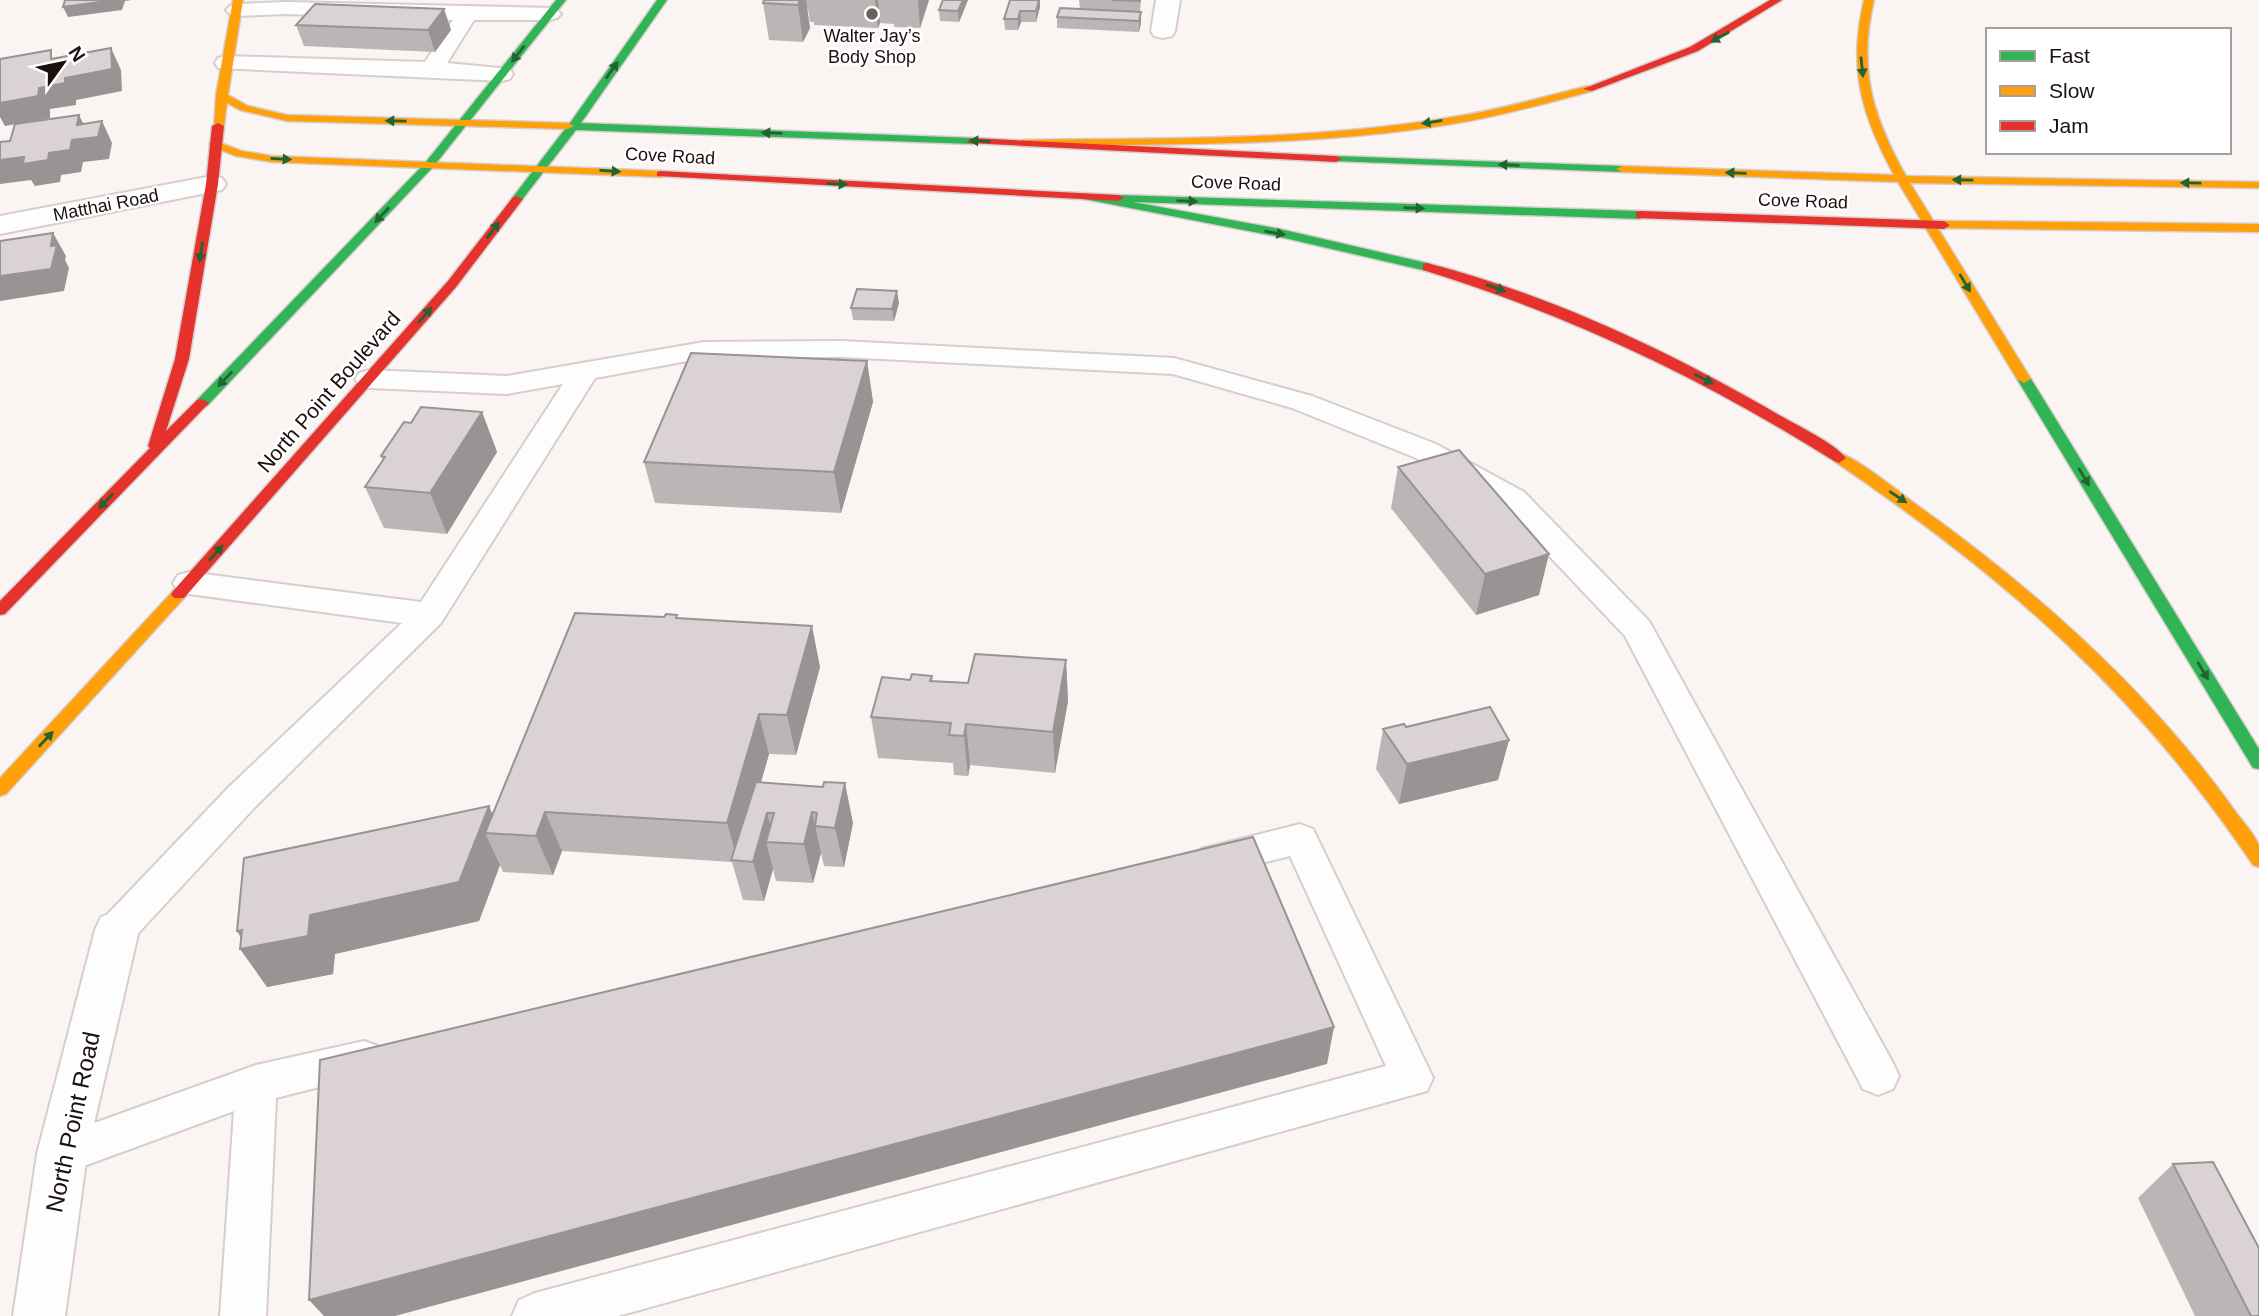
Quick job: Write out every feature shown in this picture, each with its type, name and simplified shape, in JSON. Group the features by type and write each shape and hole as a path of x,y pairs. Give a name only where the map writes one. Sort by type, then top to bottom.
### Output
{"main road":[{"name":"North Point Boulevard","path":"0,789 189,583 452,284 573,126 662,0"},
{"path":"1023,143 1298,136 1406,127 1490,113 1567,95 1664,63 1720,37 1777,0"},
{"path":"1869,0 1860,39 1862,74 1876,121 1901,179 2259,763"},
{"path":"153,451 182,359 212,184 226,63 238,5"},
{"path":"0,610 337,264 429,165 555,7"},
{"name":"Cove Road","path":"221,95 244,108 287,118 1023,143 1216,155 1901,179 2259,185"},
{"name":"Cove Road","path":"215,144 240,154 272,159 542,167 1088,197 1930,225 2259,228"},
{"path":"1088,197 1361,250 1473,280 1628,341 1733,394 1826,448 1926,517 2018,590 2100,665 2186,759 2259,860"}],"street":[{"path":"1163,31 1168,0"},
{"name":"Matthai Road","path":"0,225 212,184"},
{"name":"North Point Road","path":"39,1316 62,1154 117,930"}],"lane":[{"path":"238,5 467,14 555,7"},
{"path":"267,64 286,8"},
{"path":"432,69 467,14"},
{"path":"226,63 432,69 502,74"},
{"path":"369,379 507,385 704,350 842,349 1174,366 1302,402 1426,451 1513,499 1637,629 1878,1076"},
{"path":"117,930 242,796 430,615 584,373"},
{"path":"189,583 430,615"},
{"path":"535,1316 1412,1078 1300,839 1178,868"},
{"path":"62,1154 256,1084 405,1049"},
{"path":"243,1316 256,1084"}],"building":[{"path":"65,0 115,0 63,7"},
{"path":"764,0 800,0 798,5 763,3"},
{"path":"943,0 963,0 958,11 939,10"},
{"path":"1010,0 1039,0 1036,11 1020,11 1018,19 1004,19"},
{"path":"315,4 444,9 428,30 296,25"},
{"path":"1060,8 1141,12 1139,21 1057,17"},
{"path":"111,48 112,69 65,78 65,83 39,88 38,96 0,103 0,59 51,50 51,59"},
{"path":"79,115 77,125 102,121 98,137 72,140 70,150 49,153 48,160 23,164 24,157 0,160 0,142 10,141 15,124"},
{"path":"53,233 51,246 57,245 51,269 0,276 0,241"},
{"path":"857,289 897,291 892,309 851,308"},
{"path":"691,353 867,361 834,472 644,462"},
{"path":"421,407 482,412 430,493 365,487 385,457 381,456 404,422 411,423"},
{"path":"1459,450 1549,554 1485,574 1398,467"},
{"path":"575,613 664,617 666,614 677,615 676,618 812,626 787,715 759,714 727,823 545,812 536,836 485,833"},
{"path":"975,654 1066,660 1053,732 966,724 964,736 949,735 951,723 871,717 882,677 910,680 912,674 932,676 930,681 968,683"},
{"path":"1490,707 1509,740 1407,764 1383,729 1404,724 1406,727"},
{"path":"756,782 823,787 824,782 845,783 835,828 815,826 817,813 812,812 804,844 766,842 774,813 767,813 753,862 731,860"},
{"path":"489,806 459,882 310,915 308,936 240,949 242,930 237,931 244,858"},
{"path":"1253,837 1334,1027 309,1300 320,1060"},
{"path":"2213,1162 2259,1248 2259,1316 2251,1316 2173,1164"}],"traffic: fast":[{"path":"202,403 429,165 561,0"},
{"path":"517,199 573,126 662,0"},
{"path":"568,126 973,141"},
{"path":"1336,159 1622,169"},
{"path":"1088,197 1280,233 1427,267"},
{"path":"1118,198 1640,215"},
{"path":"2024,379 2259,763"}],"traffic: slow":[{"path":"218,126 238,0"},
{"path":"1869,0 1862,37 1861,64 1874,120 1894,164 1918,206 2024,379"},
{"path":"1022,143 1329,135 1451,121 1511,110 1588,89"},
{"path":"221,95 244,108 287,118 568,126"},
{"path":"215,144 240,154 272,159 661,174"},
{"path":"1622,169 1901,179 2259,185"},
{"path":"1944,225 2259,228"},
{"path":"1839,458 1983,561 2073,639 2156,724 2194,769 2259,860"},
{"path":"0,789 179,594"}],"traffic: jam":[{"path":"1588,89 1694,49 1777,0"},
{"path":"155,446 182,359 212,184 218,126"},
{"path":"973,141 1336,159"},
{"path":"661,174 1118,198"},
{"path":"179,594 452,284 517,199"},
{"path":"1640,215 1944,225"},
{"path":"1427,267 1535,302 1640,347 1742,399 1839,458"},
{"path":"0,610 202,403"}],"place":[{"name":"Walter Jay’s Body Shop","path":"872,14"}]}
